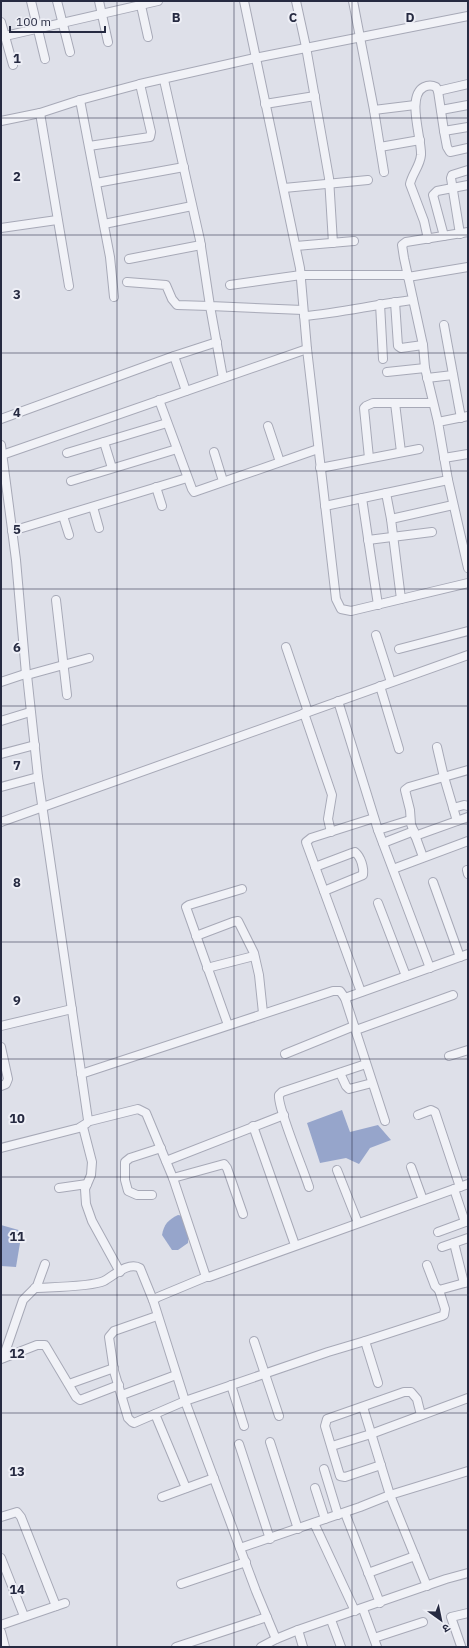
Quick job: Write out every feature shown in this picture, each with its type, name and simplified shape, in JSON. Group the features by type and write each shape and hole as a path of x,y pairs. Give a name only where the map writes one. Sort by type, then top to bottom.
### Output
{"street":[{"path":"31,1 45,59"},
{"path":"57,1 70,52"},
{"path":"99,1 108,42"},
{"path":"3,37 102,14 140,3 158,1"},
{"path":"244,1 301,275 303,313 320,468 336,599 338,605 341,609 351,611 468,583"},
{"path":"296,1 306,47 329,184 333,243"},
{"path":"353,1 361,38 384,172"},
{"path":"140,3 148,37"},
{"path":"1,121 40,113 80,100 140,84 164,80 255,58 468,16"},
{"path":"1,22 3,37 12,65"},
{"path":"164,80 200,244 223,378"},
{"path":"89,146 150,137 151,132 140,84"},
{"path":"438,91 468,84"},
{"path":"428,239 423,217 410,184 421,157 415,104 418,94 424,87 433,85 438,91 444,132 447,147 450,152 468,148"},
{"path":"265,104 314,96"},
{"path":"80,100 113,276 114,297"},
{"path":"374,110 415,104"},
{"path":"441,110 468,105"},
{"path":"40,113 69,286"},
{"path":"444,132 468,127"},
{"path":"380,147 420,140"},
{"path":"96,183 184,167"},
{"path":"468,170 452,175 451,188 464,233 404,243 402,248 423,345 425,368 438,422 453,505 468,568"},
{"path":"284,188 368,180"},
{"path":"444,236 433,195 437,191 468,185"},
{"path":"104,224 192,206"},
{"path":"1,228 57,220"},
{"path":"296,246 354,241"},
{"path":"129,259 200,244"},
{"path":"230,285 301,275 408,276 468,267"},
{"path":"127,282 166,285 172,299 178,305 303,313 338,313 380,304 413,300"},
{"path":"395,302 398,346 401,348 423,345"},
{"path":"380,304 383,359"},
{"path":"438,422 464,417 453,375 444,325"},
{"path":"1,419 174,356 217,342"},
{"path":"2,455 307,348"},
{"path":"174,356 186,391"},
{"path":"387,372 425,368"},
{"path":"427,378 453,375"},
{"path":"158,400 187,478 194,492 318,449"},
{"path":"395,403 401,452"},
{"path":"369,458 364,408 368,404 433,403"},
{"path":"67,453 167,423"},
{"path":"268,426 280,462"},
{"path":"104,442 112,468"},
{"path":"1,445 3,477 12,532 38,777 72,1009 92,1162 91,1176 85,1189 86,1204 92,1221 120,1272"},
{"path":"71,481 177,449"},
{"path":"320,468 419,449"},
{"path":"214,452 223,481"},
{"path":"444,458 468,454"},
{"path":"12,532 187,478"},
{"path":"325,506 448,480"},
{"path":"156,487 162,506"},
{"path":"386,493 394,538 401,599"},
{"path":"362,498 378,605"},
{"path":"391,519 453,505"},
{"path":"93,507 99,528"},
{"path":"63,516 70,535"},
{"path":"368,540 394,538 432,532"},
{"path":"56,600 68,695"},
{"path":"400,648 468,631"},
{"path":"376,635 392,682"},
{"path":"286,647 332,795 328,819 331,832"},
{"path":"1,822 42,806 468,655"},
{"path":"1,682 90,658"},
{"path":"380,686 399,749"},
{"path":"338,701 378,830 430,968"},
{"path":"1,721 30,712"},
{"path":"1,754 35,745"},
{"path":"437,747 457,821"},
{"path":"423,857 410,820 410,810 405,791 406,788 468,770"},
{"path":"1,786 38,777"},
{"path":"453,808 464,805 468,806"},
{"path":"383,843 468,817"},
{"path":"361,992 306,842 311,838 374,818"},
{"path":"378,830 410,820"},
{"path":"393,869 468,841"},
{"path":"315,867 352,853 356,852 359,856 363,871 362,875 324,891"},
{"path":"433,882 460,957"},
{"path":"228,1025 186,909 187,906 242,889"},
{"path":"378,903 406,976"},
{"path":"196,936 238,921 251,944 259,975 263,1013"},
{"path":"345,998 468,954"},
{"path":"207,968 254,956"},
{"path":"81,1074 263,1013 333,991 340,991 345,998 385,1121"},
{"path":"285,1054 355,1028 453,995"},
{"path":"1,1026 72,1009"},
{"path":"1,1047 8,1079 6,1084 1,1086"},
{"path":"449,1056 468,1050"},
{"path":"309,1186 279,1098 282,1092 366,1064"},
{"path":"340,1073 349,1089 372,1082"},
{"path":"1,1148 138,1110 144,1111 148,1115 173,1178 206,1276"},
{"path":"418,1115 431,1110 435,1112 461,1187 466,1222 438,1232"},
{"path":"166,1161 284,1115"},
{"path":"253,1126 295,1245"},
{"path":"152,1195 137,1195 128,1191 125,1180 126,1162 130,1158 161,1148"},
{"path":"173,1178 224,1164 227,1168 243,1214"},
{"path":"411,1166 423,1200"},
{"path":"337,1170 358,1223"},
{"path":"59,1188 87,1184"},
{"path":"153,1300 206,1276 209,1277 295,1245 461,1187"},
{"path":"442,1247 468,1238"},
{"path":"439,1290 466,1283 454,1243"},
{"path":"2,1358 23,1300 35,1288 45,1264"},
{"path":"158,1316 114,1332 110,1335 114,1368 130,1421 134,1423 185,1401 328,1352 444,1315 445,1309 439,1290 435,1286 427,1265"},
{"path":"35,1288 100,1282 133,1266 138,1266 153,1300 185,1401 276,1639"},
{"path":"254,1341 279,1416"},
{"path":"365,1341 378,1382"},
{"path":"2,1358 37,1346 45,1345 76,1397 80,1400 119,1385"},
{"path":"69,1384 114,1368"},
{"path":"122,1395 176,1375"},
{"path":"231,1385 244,1426"},
{"path":"381,1465 342,1478 339,1473 325,1426 326,1421 404,1392 411,1392 417,1399 421,1415"},
{"path":"332,1446 371,1434 468,1398"},
{"path":"363,1407 390,1495 427,1586"},
{"path":"155,1414 186,1488"},
{"path":"270,1442 298,1529"},
{"path":"239,1444 270,1539"},
{"path":"324,1469 380,1603"},
{"path":"240,1548 342,1514 390,1495 468,1471"},
{"path":"162,1497 214,1478"},
{"path":"314,1488 325,1519"},
{"path":"1,1517 17,1512 21,1517 56,1606"},
{"path":"314,1523 374,1638 377,1647"},
{"path":"368,1573 415,1556"},
{"path":"1,1558 24,1616"},
{"path":"181,1584 246,1562"},
{"path":"261,1647 298,1630 468,1573"},
{"path":"1,1625 65,1603"},
{"path":"461,1646 451,1617 468,1613"},
{"path":"176,1647 267,1617"},
{"path":"331,1620 341,1647"},
{"path":"374,1638 423,1622"},
{"path":"298,1630 303,1647"},
{"path":"1,1632 5,1647"}],"water":[{"path":"342,1110 350,1132 378,1125 391,1140 370,1148 359,1164 346,1158 320,1163 307,1123"},
{"path":"178,1215 184,1216 189,1229 188,1243 178,1250 172,1250 162,1235 167,1223"},
{"path":"1,1225 22,1231 16,1267 1,1266"}]}
